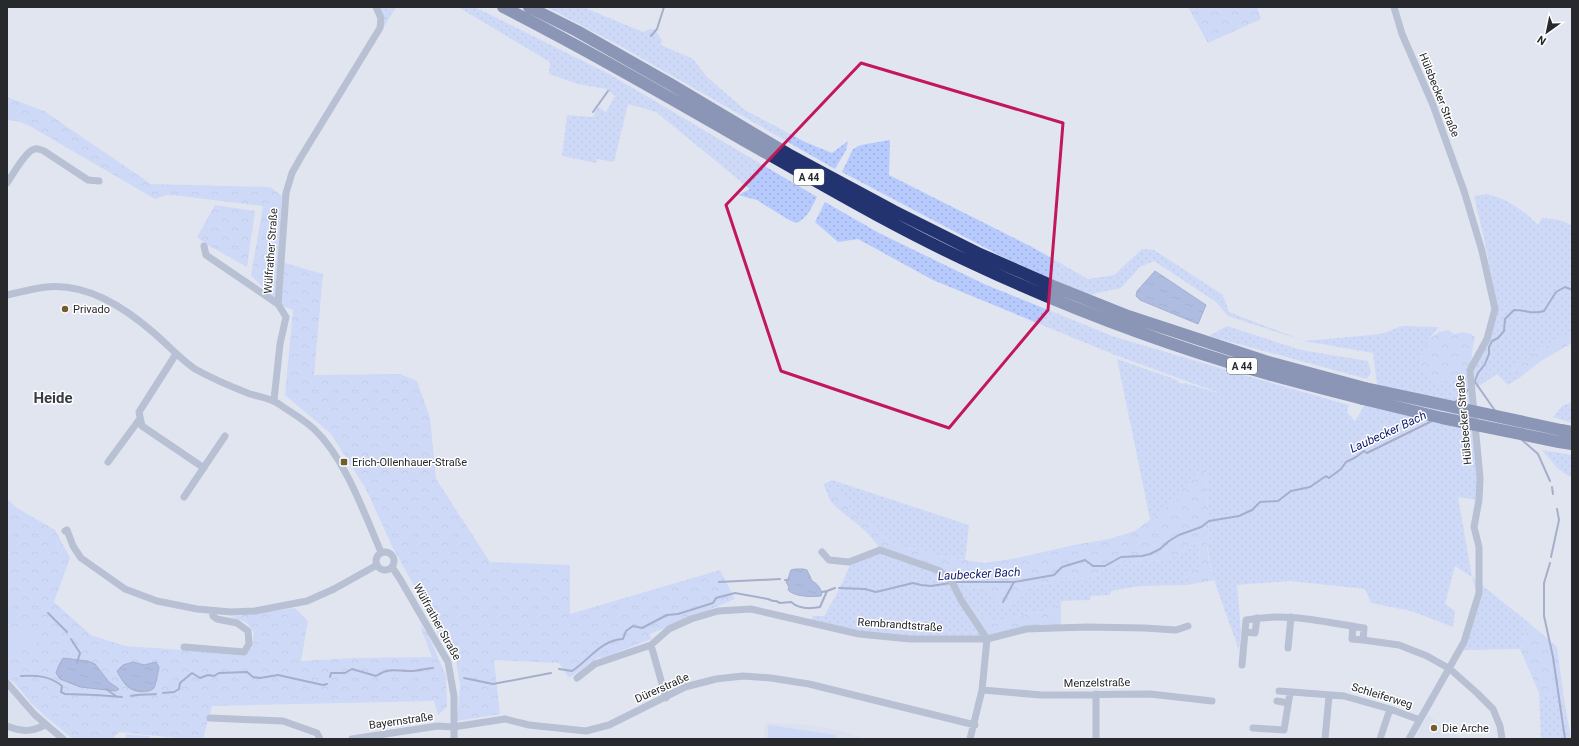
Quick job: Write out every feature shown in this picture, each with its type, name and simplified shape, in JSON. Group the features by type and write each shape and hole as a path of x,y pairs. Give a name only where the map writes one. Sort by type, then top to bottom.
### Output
{"highway":[{"name":"A 44","path":"503,7 569,41 850,201 975,265 1124,327 1181,347 1262,372 1564,435 1572,444"},
{"name":"A 44","path":"529,7 577,31 788,154 894,211 980,254 1053,286 1128,316 1364,394"}],"street":[{"name":"Wülfrather Straße","path":"274,400 280,344 286,317 278,304 287,190 294,170 301,157 380,28 381,18 376,7"},
{"name":"Hülsbecker Straße","path":"1394,7 1402,34 1433,104 1464,191 1482,251 1495,309 1487,339 1470,370 1480,478 1479,500 1474,526 1479,547 1479,593 1464,642 1409,739"},
{"path":"7,183 26,155 31,150 36,148 44,151 88,180 100,181"},
{"path":"204,246 206,255 278,304"},
{"path":"7,295 22,290 46,287 58,287 90,293 118,305 137,319 194,368 212,378 252,394 274,400 308,424 324,441 347,475 381,552"},
{"path":"176,354 139,412 140,420 142,426 204,468"},
{"path":"108,462 140,420"},
{"path":"184,497 225,436"},
{"path":"65,531 67,530 73,546 81,558 125,589 156,601 212,611 255,611 307,601 334,590 377,565"},
{"path":"822,552 829,560 849,562 880,550 940,571 952,582 961,600 987,638 982,690 975,725 970,739"},
{"path":"381,552 390,552 393,556 394,560 392,568 384,570 377,565 376,558 381,552"},
{"name":"Wülfrather Straße","path":"392,568 400,579 448,662 454,696 454,739"},
{"name":"Rembrandtstraße","path":"651,646 669,629 691,619 718,611 751,609 859,634 910,639 987,638 1026,629 1087,627 1176,630 1188,626"},
{"path":"184,647 244,652 249,644 248,631 237,623 213,616 212,611"},
{"path":"1242,665 1246,620 1266,616 1291,616 1353,626 1364,628 1363,640"},
{"path":"1288,648 1291,616"},
{"path":"1245,632 1255,633 1257,618"},
{"path":"1353,626 1352,638 1399,644 1450,669 1493,709 1500,726 1502,739"},
{"path":"577,678 595,664 651,646 666,698"},
{"name":"Dürerstraße","path":"453,727 505,719 529,725 586,731 609,724 666,698 685,687 716,679 743,676 771,678 809,684 975,725"},
{"path":"7,683 45,725 63,739"},
{"name":"Menzelstraße","path":"982,690 1041,695 1150,694 1212,701"},
{"name":"Schleiferweg","path":"1279,691 1344,696 1390,709 1420,720"},
{"path":"1253,728 1284,730 1290,693"},
{"path":"1096,694 1096,739"},
{"path":"1325,739 1329,696"},
{"path":"1277,701 1288,703"},
{"path":"1380,739 1390,709"},
{"path":"210,718 283,721 317,733 320,739"},
{"path":"7,726 24,731 31,731 45,725"},
{"name":"Bayernstraße","path":"352,739 438,726 453,727"}],"highlighted area":[{"path":"861,63 1063,123 1048,310 949,428 781,371 726,205"}],"shaded area":[{"path":"7,689 37,723 36,725 26,727 7,722"},
{"name":"Die Arche","path":"1428,715 1458,736 1462,739 1415,739"},
{"path":"765,723 813,725 838,730 867,739 764,739"}],"green space":[{"path":"379,7 396,7 382,30"},
{"path":"458,7 475,7 609,74 817,197 811,209 804,218 796,223 757,200 738,195 750,189 656,112 628,104 614,162 597,159 596,163 562,156 567,115 593,117 598,107 606,112 615,96 606,89 578,84 549,74 550,62"},
{"path":"547,7 583,7 643,32 650,29 655,30 662,40 661,45 693,59 707,77 745,110 805,142 832,153 848,141 846,150 835,169 622,47"},
{"path":"1188,7 1257,7 1261,19 1208,43"},
{"path":"7,97 44,111 151,184 270,187 282,196 278,261 323,274 314,375 400,374 417,381 430,418 436,479 490,562 570,565 570,614 720,570 735,599 650,634 651,639 603,658 599,657 569,678 559,663 494,660 500,714 457,721 460,685 456,661 392,546 366,489 331,434 285,395 293,310 278,304 251,275 263,206 172,195 155,199 28,125 17,121 7,120"},
{"path":"890,140 889,175 1032,247 1088,279 1114,275 1142,249 1154,250 1223,295 1229,312 1304,341 1228,316 1216,302 1154,261 1140,267 1121,288 1088,295 999,255 842,172 853,149 861,145"},
{"path":"1487,194 1502,199 1515,206 1538,225 1542,218 1554,219 1572,226 1572,332 1535,352 1513,369 1518,379 1508,385 1497,374 1476,388 1474,370 1497,307 1485,243 1474,196"},
{"path":"825,202 879,233 984,284 1115,337 1349,405 1347,412 1355,421 1377,384 1373,353 1304,341 1381,334 1402,326 1439,327 1429,339 1429,346 1470,370 1479,479 1477,500 1458,497 1472,577 1455,566 1445,604 1455,611 1453,627 1411,611 1371,603 1365,589 1290,581 1237,585 1241,631 1239,650 1218,592 1210,561 1208,547 1209,537 1206,469 1195,474 1176,500 1150,519 1117,359 1177,380 1183,384 1185,383 1222,394 1115,355 933,280 858,239 838,242 815,222"},
{"path":"215,205 255,211 247,267 206,244 197,237"},
{"path":"1227,326 1301,350 1368,361 1371,373 1367,379 1209,336"},
{"path":"1448,330 1454,334 1465,332 1475,337 1470,370 1453,378 1437,383 1421,370 1421,352 1429,346 1429,339 1439,332"},
{"path":"1572,332 1572,343 1541,361 1518,379 1513,369 1535,352"},
{"path":"1572,402 1572,423 1553,417 1562,406"},
{"path":"1542,450 1572,455 1572,478 1558,469"},
{"path":"1206,468 1209,537 1208,553 1215,580 1187,585 1185,574 1200,567 1199,543 1189,544 1183,552 1176,557 1163,561 1155,560 1139,562 1129,560 1104,569 1096,576 1085,579 1068,577 1058,582 1029,587 1011,607 1002,607 994,604 994,591 952,582 940,571 880,550 871,536 833,504 825,487 834,490 845,499 850,509 860,519 871,524 892,544 944,557 985,563 1109,539 1135,531 1177,499 1187,482 1199,470"},
{"path":"832,480 969,525 965,560 944,557 892,544 871,524 860,519 850,509 844,499 834,490 824,487 824,484"},
{"path":"7,499 17,508 55,530 70,558 54,602 91,635 125,646 241,654 252,647 254,632 246,622 230,617 295,608 308,621 301,661 354,658 432,657 420,626 427,632 446,676 447,707 438,715 434,701 212,706 203,739 186,739 119,732 112,739 73,739 31,703 13,681 7,679"},
{"path":"1199,543 1200,567 1185,574 1187,585 1139,586 1111,591 1110,595 1091,596 1090,600 1062,601 1061,604 1055,605 1047,612 1028,613 1002,621 991,621 978,614 963,601 987,639 910,639 810,623 813,616 824,616 840,588 850,565 880,550 924,566 952,582 994,591 1011,607 1029,587 1058,582 1068,577 1085,579 1096,576 1104,569 1129,560 1139,562 1155,560 1163,561 1183,552 1189,544"},
{"path":"1472,577 1529,623 1520,649 1463,650 1477,594"},
{"path":"961,600 978,614 991,621 1002,621 1028,613 1047,612 1055,605 1061,604 1061,628 1026,629 987,639"},
{"path":"1529,623 1557,647 1564,699 1539,693 1520,649"},
{"path":"29,624 38,642 7,657 7,635"},
{"path":"1539,693 1564,699 1571,739 1541,739"},
{"path":"768,725 836,735 837,739 768,739"},
{"path":"126,734 150,736 150,739 126,739"}],"water":[{"path":"1155,271 1206,305 1198,324 1140,300 1136,296 1137,291"},
{"path":"791,570 807,570 812,581 817,584 822,592 821,596 799,595 788,590 789,587 786,582"},
{"path":"63,658 88,661 95,664 109,682 119,689 116,691 80,687 60,679 56,673"},
{"path":"133,662 144,665 156,662 159,667 154,688 145,692 137,691 131,689 125,684 117,671 123,665"}],"waterway":[{"path":"651,36 657,29 664,7"},
{"path":"593,112 608,91"},
{"name":"Laubecker Bach","path":"1474,383 1478,373 1485,364 1492,341 1498,338 1504,331 1505,319 1514,310 1533,312 1544,311 1556,292 1565,287 1572,289"},
{"path":"1475,382 1496,412"},
{"name":"Laubecker Bach","path":"1454,403 1469,389"},
{"name":"Laubecker Bach","path":"955,582 1014,582 1054,575 1062,567 1085,560 1093,566 1105,566 1121,557 1150,554 1160,549 1179,535 1201,527 1209,521 1239,516 1252,510 1260,502 1278,501 1291,491 1310,487 1326,476 1329,478 1341,469 1346,462 1364,451 1367,453 1432,421"},
{"path":"1522,440 1538,454 1550,481"},
{"path":"1552,487 1553,494"},
{"path":"1551,557 1559,520 1557,509"},
{"path":"1550,563 1544,583 1544,616 1553,657 1565,739"},
{"path":"719,582 780,579"},
{"path":"1003,602 1014,582"},
{"name":"Laubecker Bach","path":"839,588 865,589 876,592 913,583 931,586 951,583"},
{"name":"Laubecker Bach","path":"559,669 572,671 608,643 623,639 626,631 633,626 642,628 667,615 678,614 713,603 716,598 735,593 768,599 780,603 791,602 801,607 812,608 820,607 827,591 835,588"},
{"name":"Laubecker Bach","path":"822,592 827,591"},
{"path":"48,613 67,632"},
{"path":"71,639 80,653 77,663"},
{"name":"Laubecker Bach","path":"330,677 331,673 345,673 352,669 376,676 390,670 418,671 433,668"},
{"name":"Laubecker Bach","path":"163,693 174,692 179,689 180,683 192,673 200,678 208,675 214,676 219,673 247,672 253,677 260,678 278,675 323,685 327,684"},
{"name":"Laubecker Bach","path":"464,678 493,684 551,673"},
{"name":"Laubecker Bach","path":"21,676 38,676 53,680 62,686 61,692 65,694 122,697"},
{"name":"Laubecker Bach","path":"106,689 116,696"},
{"name":"Laubecker Bach","path":"131,696 156,694"}],"place":[{"name":"Privado","path":"65,309"},
{"name":"Erich-Ollenhauer-Straße","path":"344,462"},
{"name":"Die Arche","path":"1434,728"}],"district":[{"name":"Heide","path":"53,398"}]}
